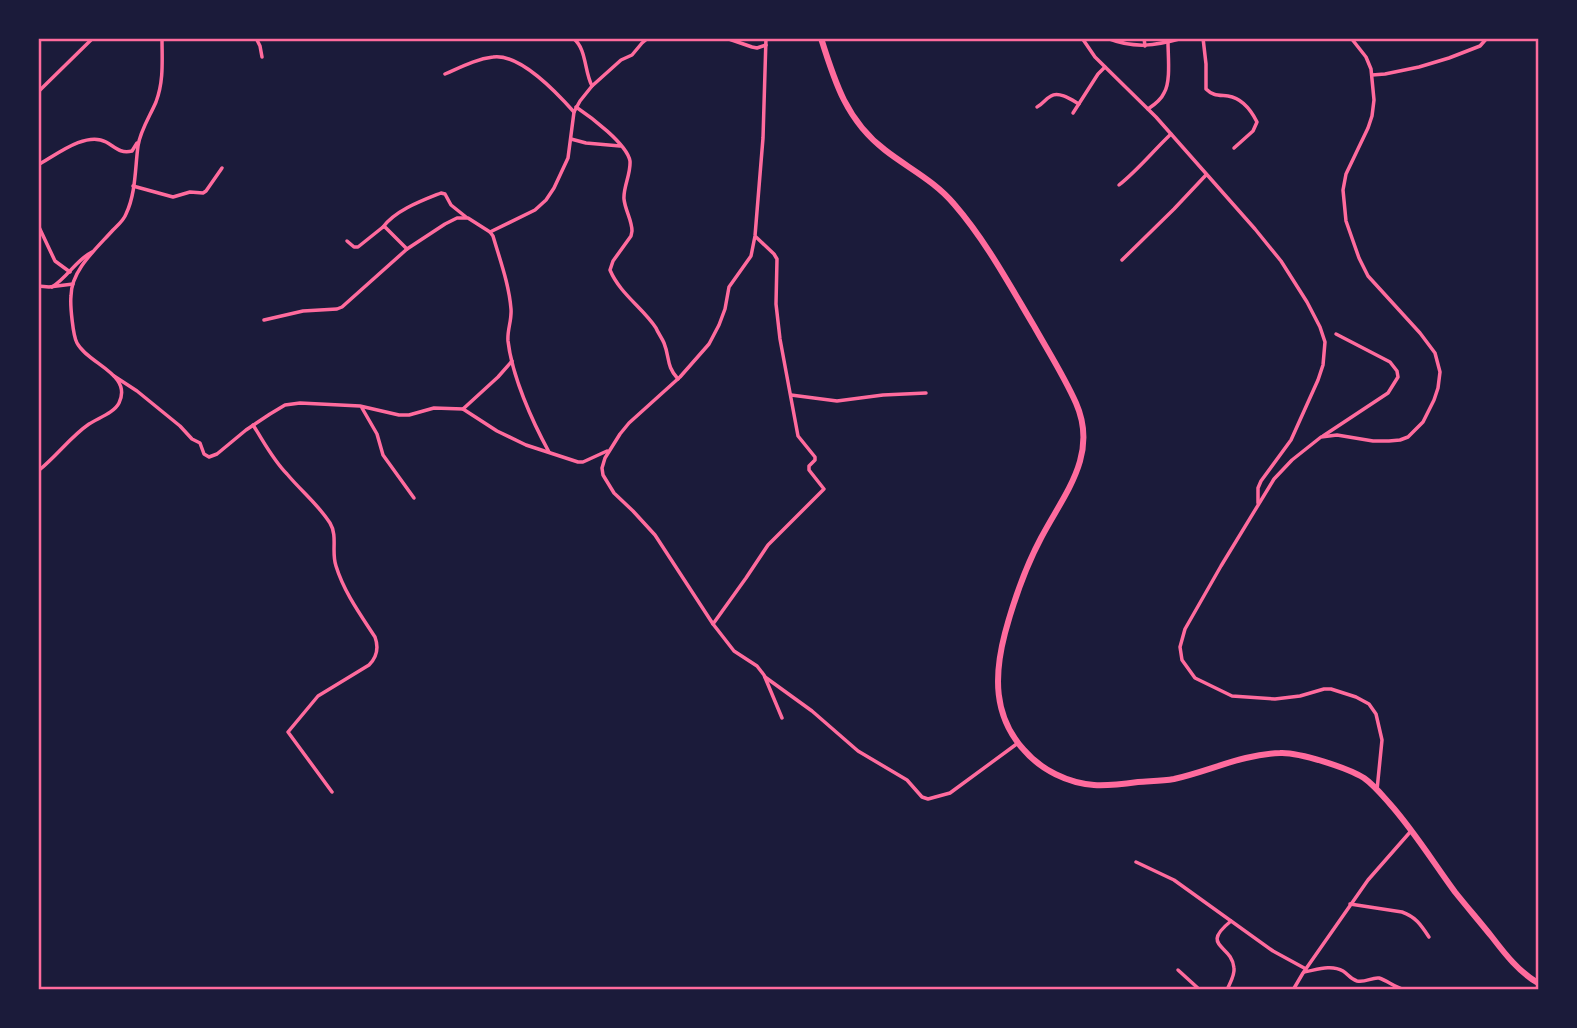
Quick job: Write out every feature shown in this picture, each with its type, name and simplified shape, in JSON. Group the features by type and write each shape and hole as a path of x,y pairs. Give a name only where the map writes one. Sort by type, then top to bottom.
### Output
{"highway":[{"path":"821,38 836,84 851,115 871,138 951,200 987,247 1064,380 1082,421 1084,441 1074,481 1026,570 1012,607 998,668 1001,709 1008,729 1018,743 1041,766 1057,775 1094,785 1174,779 1249,757 1284,753 1350,772 1363,778 1377,790 1412,830 1456,893 1500,947 1525,975 1538,983"}],"street":[{"path":"38,92 93,38"},
{"path":"38,165 88,139 104,140 118,150 128,153 134,150 157,100 162,71 162,38"},
{"path":"256,38 262,57"},
{"path":"573,38 581,47 592,86"},
{"path":"490,232 546,201 570,152 575,110 592,86 621,60 632,55 648,38"},
{"path":"726,38 757,48 766,45"},
{"path":"766,38 763,138 751,256 729,287 725,309 704,351 678,379 629,423 602,464 603,475 614,493 655,535 713,624 734,651 751,661 764,675 782,718"},
{"path":"1082,38 1095,57 1171,134 1281,261 1320,327 1325,342 1323,365 1318,380 1291,440 1261,481 1258,488 1258,505"},
{"path":"1107,38 1123,44 1145,46 1183,38"},
{"path":"1144,38 1145,46"},
{"path":"1203,38 1206,89 1213,95 1240,100 1257,122 1253,131 1234,148"},
{"path":"1321,437 1337,435 1389,441 1408,437 1429,412 1439,380 1435,354 1420,333 1368,276 1346,221 1343,190 1346,174 1372,116 1374,100 1372,75 1366,57 1351,38"},
{"path":"1372,75 1419,67 1450,58 1480,46 1487,38"},
{"path":"1148,109 1157,103 1165,92 1168,42"},
{"path":"445,74 473,62 495,57 507,59 537,75 575,110 606,130 620,145 630,162 624,196 632,231 613,261 610,271 624,292 655,327 664,343 669,367 678,379"},
{"path":"1073,113 1105,67"},
{"path":"1037,107 1041,107 1055,94 1079,104"},
{"path":"1119,185 1171,134"},
{"path":"571,139 586,143 620,145"},
{"path":"38,471 74,436 119,404 122,387 120,382 77,344 71,295 72,284 83,264 126,215 139,140"},
{"path":"133,186 173,197 190,192 203,193 222,168"},
{"path":"1122,260 1206,175"},
{"path":"347,241 358,247 392,217 441,193 445,194 451,205 490,232 510,295 512,317 508,341 512,360 534,426 550,453"},
{"path":"264,320 303,311 340,308 407,249 451,221 468,218"},
{"path":"38,225 55,261 70,272"},
{"path":"383,227 407,249"},
{"path":"713,624 768,545 824,491 809,470 815,457 798,436 776,304 777,260 755,236"},
{"path":"52,287 70,272 82,257 96,250"},
{"path":"38,286 72,284"},
{"path":"1336,334 1390,362 1398,377 1388,393 1321,437 1292,460 1274,479 1185,629 1180,647 1182,660 1195,678 1232,696 1275,699 1331,689 1356,696 1369,704 1377,714 1382,740 1377,790"},
{"path":"463,409 498,377 512,360"},
{"path":"114,376 137,391 200,443 204,454 209,457 217,454 253,425 292,403 361,406 399,415 434,408 463,409 497,431 580,462 609,451"},
{"path":"792,395 837,401 926,393"},
{"path":"361,406 377,434 383,456 414,498"},
{"path":"253,425 287,474 312,498 331,524 334,535 333,554 346,592 378,644 375,659 369,665 318,696 288,732 332,792"},
{"path":"764,675 812,711 858,751 907,779 922,797 928,800 950,793 1018,743"},
{"path":"1293,989 1350,904 1412,830"},
{"path":"1136,862 1174,880 1304,971 1337,968 1358,981 1382,979 1405,989"},
{"path":"1350,904 1410,915 1429,937"},
{"path":"1227,989 1234,965 1217,940 1222,929 1231,921"},
{"path":"1178,971 1200,989"}]}
